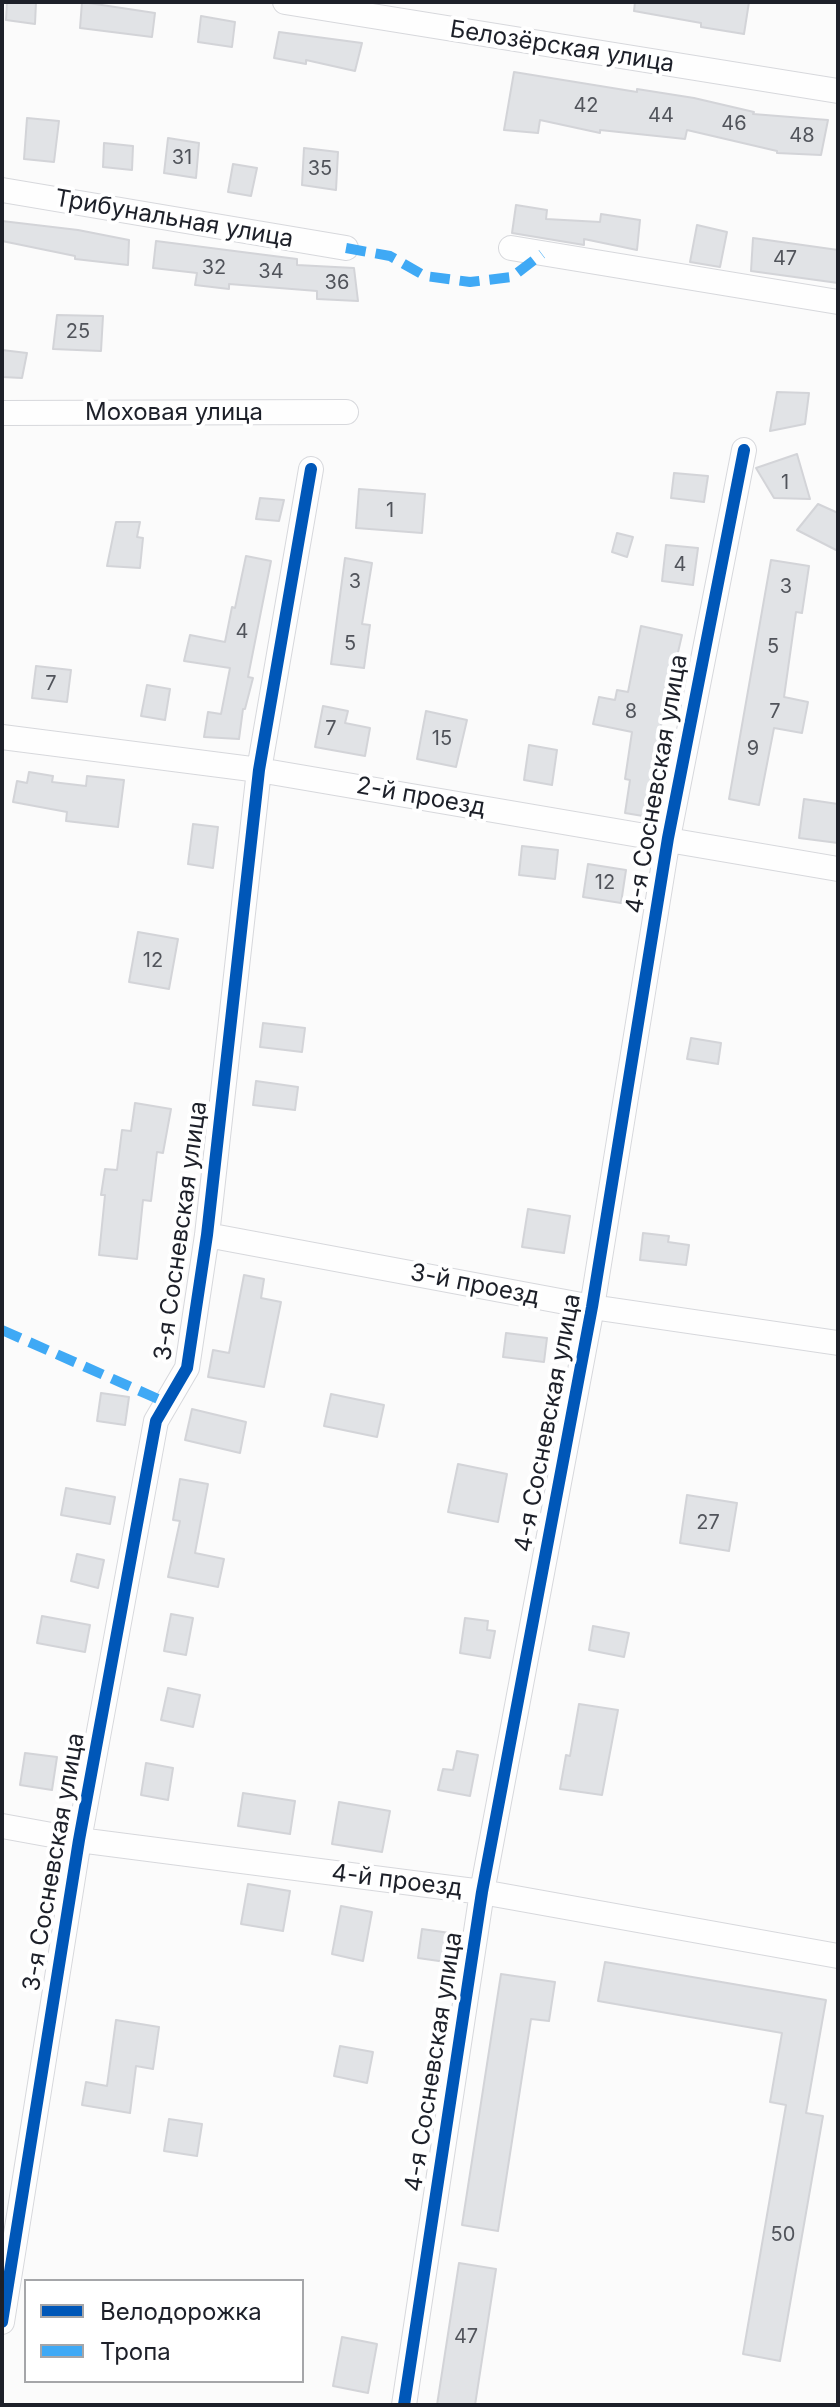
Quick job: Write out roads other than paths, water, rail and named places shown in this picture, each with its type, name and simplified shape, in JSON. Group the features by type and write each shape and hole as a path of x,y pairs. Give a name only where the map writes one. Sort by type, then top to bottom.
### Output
{"street":[{"name":"Белозёрская улица","path":"285,2 838,91"},
{"name":"Трибунальная улица","path":"2,190 346,248"},
{"path":"511,248 838,302"},
{"name":"Моховая улица","path":"2,413 346,412"},
{"name":"4-я Сосневская улица","path":"404,2405 482,1892 592,1307 668,838 744,450"},
{"name":"3-я Сосневская улица","path":"2,2322 79,1840 156,1421 187,1368 207,1235 259,770 311,469"},
{"name":"2-й проезд","path":"2,737 259,770 838,869"},
{"name":"3-й проезд","path":"207,1235 592,1307 838,1343"},
{"name":"4-й проезд","path":"2,1826 79,1840 482,1892 838,1956"}]}
